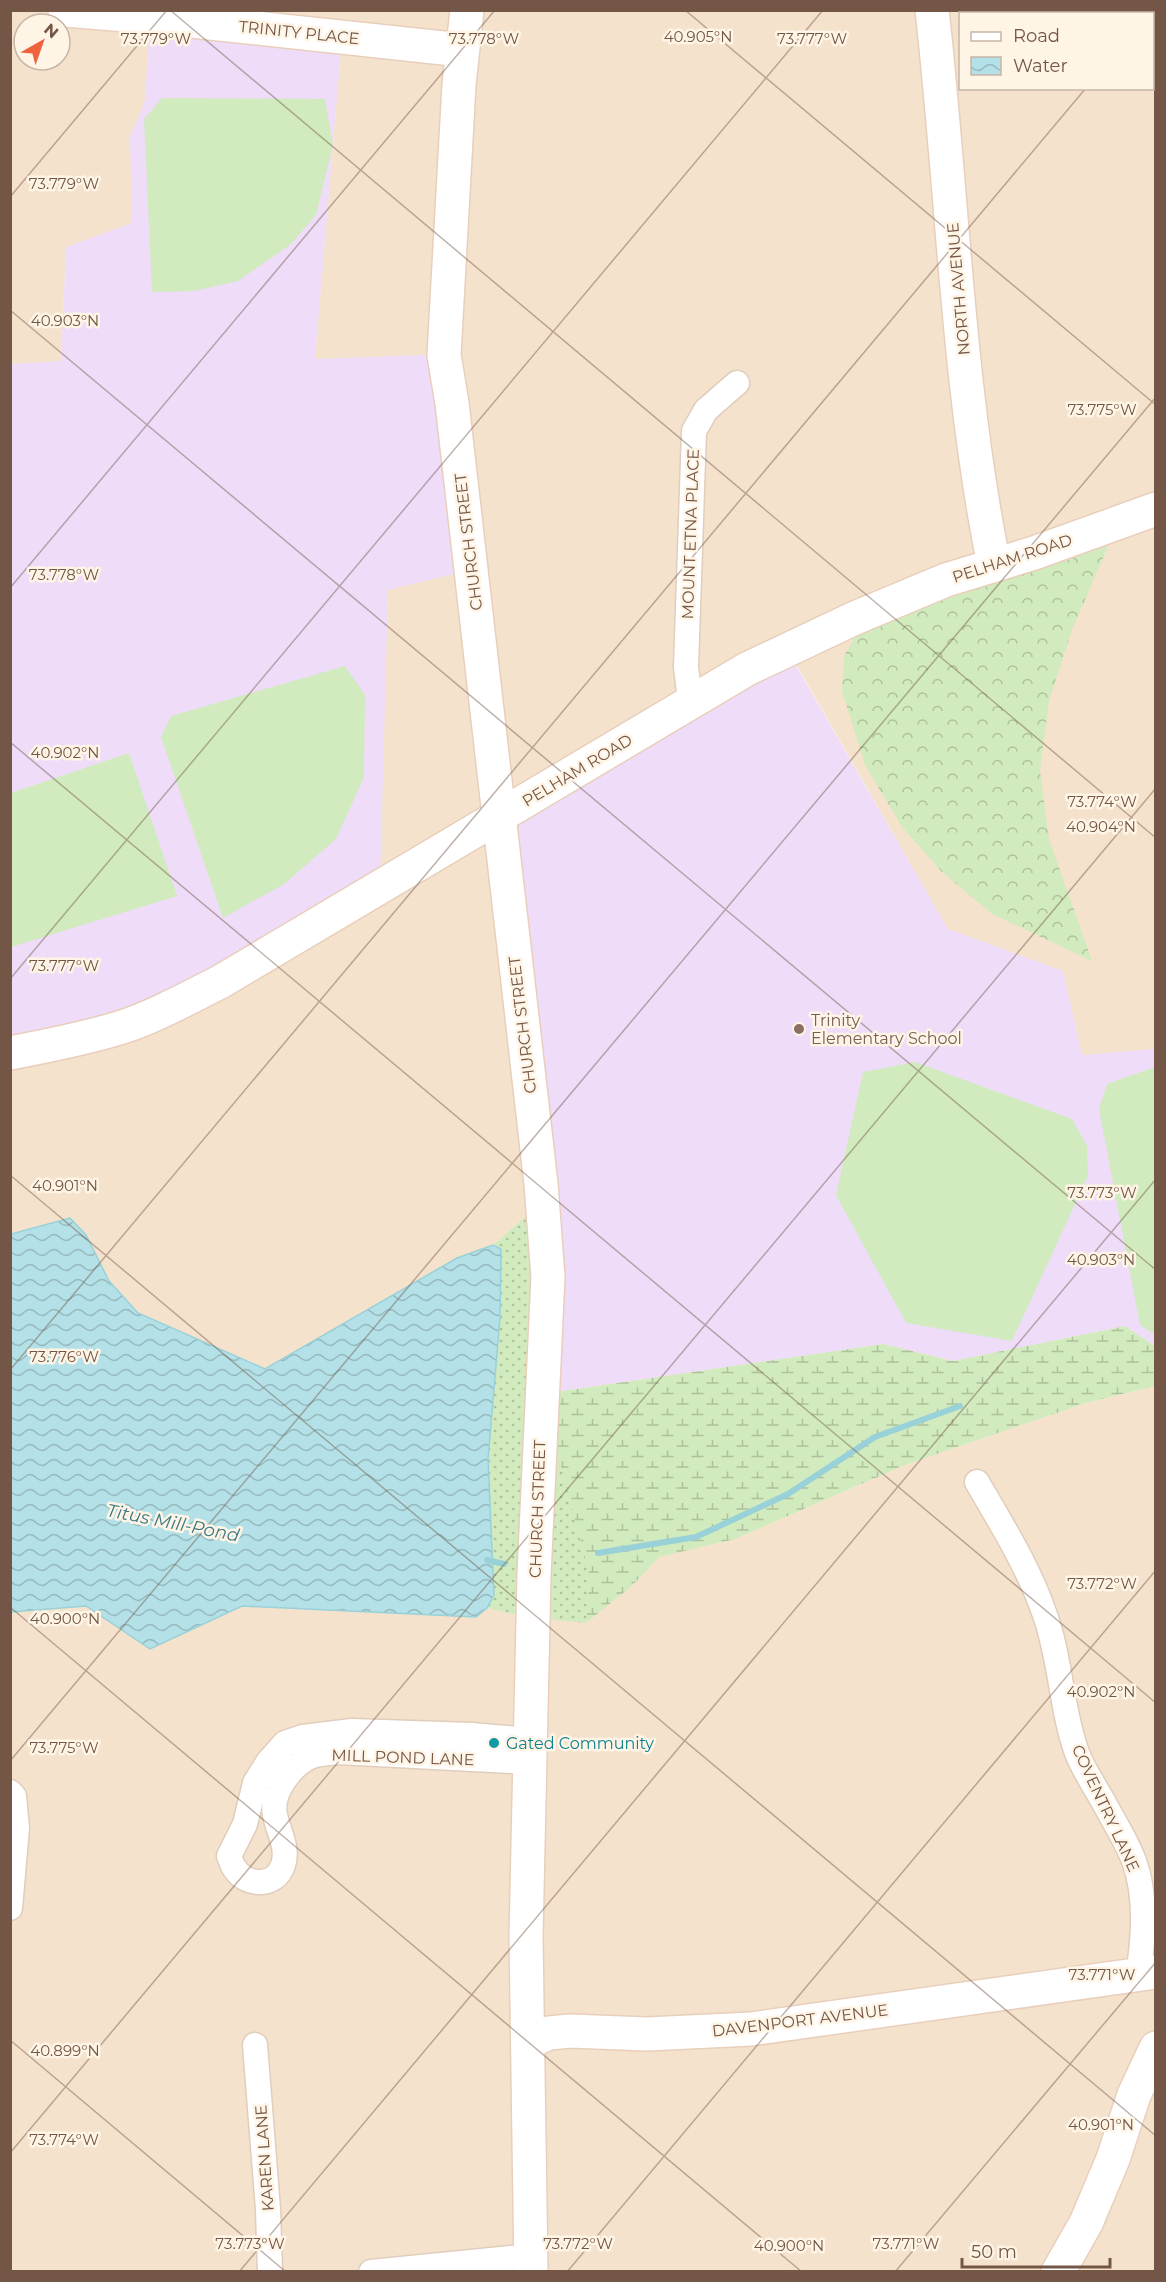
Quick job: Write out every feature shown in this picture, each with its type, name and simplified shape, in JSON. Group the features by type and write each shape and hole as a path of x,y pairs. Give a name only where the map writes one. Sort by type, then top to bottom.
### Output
{"street":[{"name":"TRINITY PLACE","path":"64,10 163,18 462,50"},
{"name":"CHURCH STREET","path":"467,10 462,50 444,354 452,403 541,1184 548,1277 534,1575 526,1937 529,2043"},
{"name":"NORTH AVENUE","path":"932,10 962,344 981,504 994,565"},
{"name":"MOUNT ETNA PLACE","path":"690,701 686,667 694,431 706,410 737,383"},
{"name":"PELHAM ROAD","path":"10,1053 57,1044 120,1027 173,1006 220,982 747,669 855,618 946,580 1034,554 1155,509"},
{"name":"COVENTRY LANE","path":"977,1482 1013,1542 1045,1615 1057,1656 1069,1724 1078,1754 1134,1860 1141,1884 1142,1942 1147,1973"},
{"name":"MILL POND LANE","path":"352,1731 472,1735 530,1751 339,1752 312,1756 292,1769 279,1787 274,1813 285,1848 283,1866 273,1878 259,1883 246,1880 235,1870 229,1857 245,1824 255,1783 268,1762 285,1743 303,1737 352,1731"},
{"path":"10,1792 14,1796 17,1828 10,1908"},
{"name":"DAVENPORT AVENUE","path":"529,2043 549,2032 647,2034 751,2029 1147,1973"},
{"path":"371,2271 531,2264 529,2043"},
{"name":"KAREN LANE","path":"255,2045 268,2209 270,2271"},
{"path":"1058,2271 1086,2223 1113,2159 1134,2095 1155,2048"}],"shaded area":[{"path":"11,11 1155,11 1155,1049 1082,1055 1063,971 948,929 788,650 542,1202 493,1245 457,1258 266,1369 138,1313 109,1281 86,1235 70,1218 11,1234 11,1047 379,886 388,590 315,359 343,25 150,13 145,101 130,137 133,223 66,247 61,361 11,364"},
{"path":"150,13 343,25 315,359 449,354 471,570 388,590 380,886 219,978 11,1047 11,364 61,361 66,247 132,223 130,136 145,101"},
{"name":"Trinity Elementary School","path":"787,650 948,929 1063,971 1082,1055 1155,1049 1155,1346 1125,1326 953,1361 883,1344 542,1394 502,816"},
{"path":"1155,1386 1155,2271 11,2272 11,1612 86,1606 150,1649 242,1606 475,1617 487,1608 525,1617 633,1585 658,1557 735,1539 905,1465 1086,1403"}],"green space":[{"path":"162,98 325,99 333,145 316,215 291,244 238,281 194,291 152,292 144,119"},
{"path":"1109,544 1072,630 1049,701 1040,771 1049,839 1092,961 992,914 941,871 902,827 865,765 842,691 844,656 858,632 1010,572 1069,560"},
{"path":"345,666 365,695 364,777 336,839 284,884 223,918 161,737 171,716"},
{"path":"129,753 177,896 11,947 11,793"},
{"path":"915,1062 1072,1119 1087,1146 1088,1176 1012,1341 906,1323 836,1195 863,1072"},
{"path":"1156,1067 1155,1335 1140,1325 1099,1109 1107,1084"},
{"path":"542,1202 542,1394 591,1576 586,1623 525,1617 487,1608 494,1595 488,1459 501,1250 493,1245"},
{"path":"1125,1326 1155,1346 1155,1386 1086,1403 905,1465 735,1539 659,1557 633,1585 586,1623 590,1576 542,1394 883,1344 953,1361"}],"water":[{"name":"Titus Mill-Pond","path":"70,1218 86,1235 109,1281 138,1313 265,1369 457,1258 493,1245 501,1249 500,1318 488,1459 494,1595 487,1608 476,1617 242,1606 150,1649 86,1606 11,1612 11,1234"}],"waterway":[{"path":"598,1553 696,1537 788,1494 875,1437 960,1406"},
{"path":"487,1560 504,1564"}],"place":[{"name":"Trinity Elementary School","path":"799,1029"},
{"name":"Gated Community","path":"494,1743"}]}
